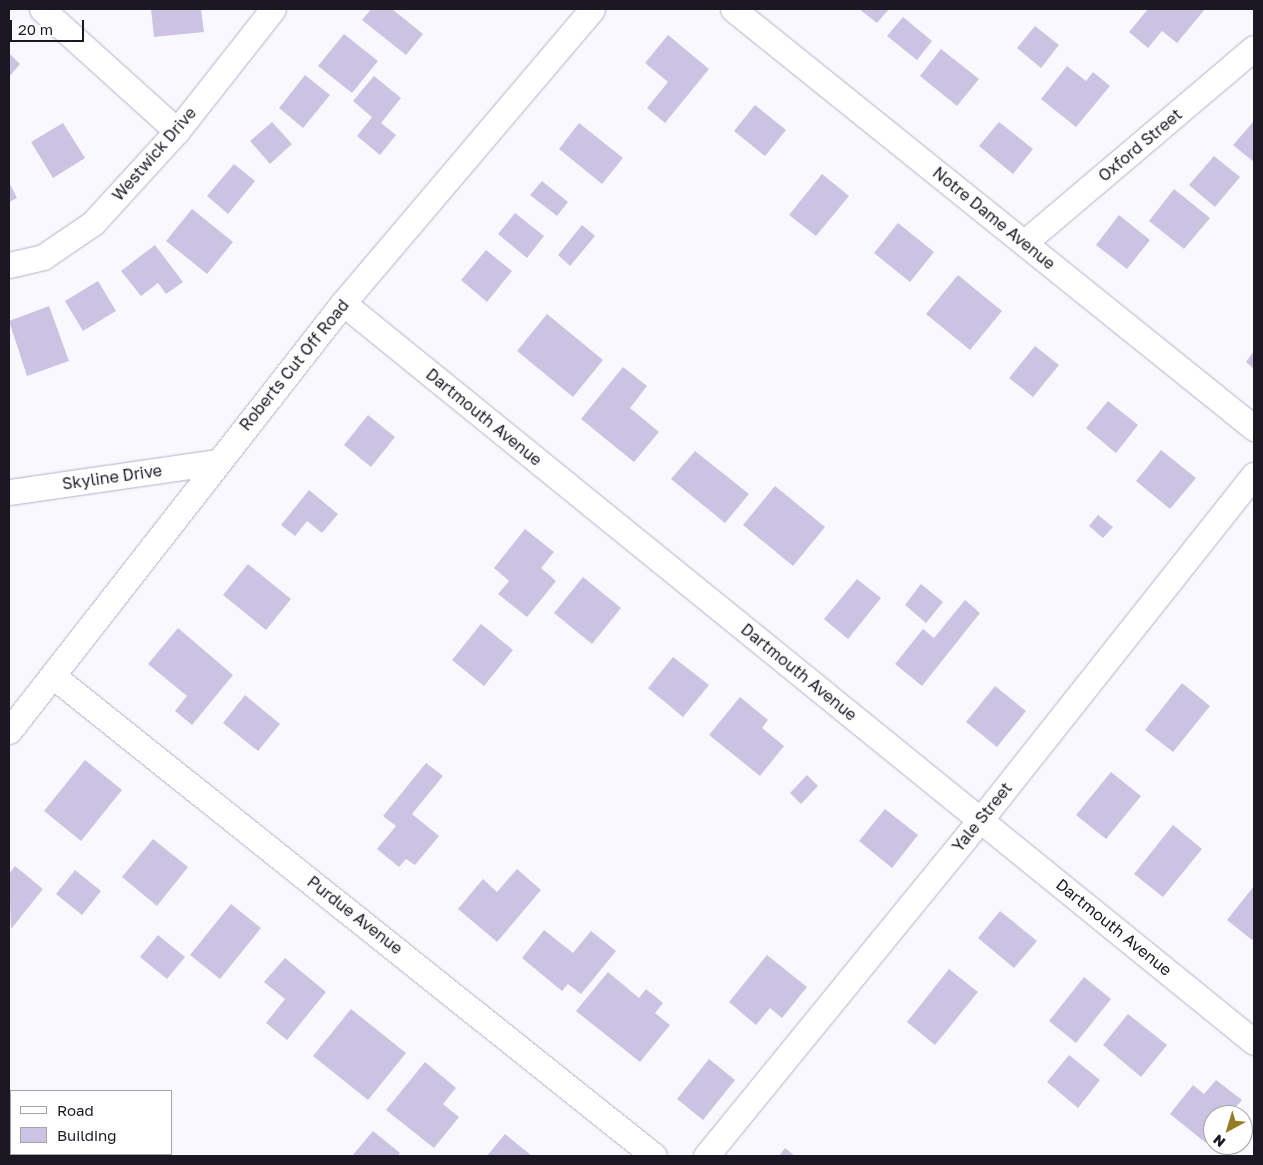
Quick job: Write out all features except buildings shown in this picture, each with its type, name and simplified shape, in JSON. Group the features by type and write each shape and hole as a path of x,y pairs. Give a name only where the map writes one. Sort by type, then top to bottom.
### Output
{"street":[{"path":"42,9 177,131"},
{"name":"Westwick Drive","path":"9,265 43,257 93,224 177,131 273,9"},
{"name":"Roberts Cut Off Road","path":"9,731 216,462 343,303 592,9"},
{"name":"Notre Dame Avenue","path":"733,9 1254,428"},
{"name":"Oxford Street","path":"1025,242 1254,48"},
{"name":"Dartmouth Avenue","path":"343,303 982,819 1254,1042"},
{"name":"Skyline Drive","path":"9,492 216,462"},
{"name":"Yale Street","path":"706,1156 982,819 1254,475"},
{"name":"Purdue Avenue","path":"53,676 654,1156"}]}
